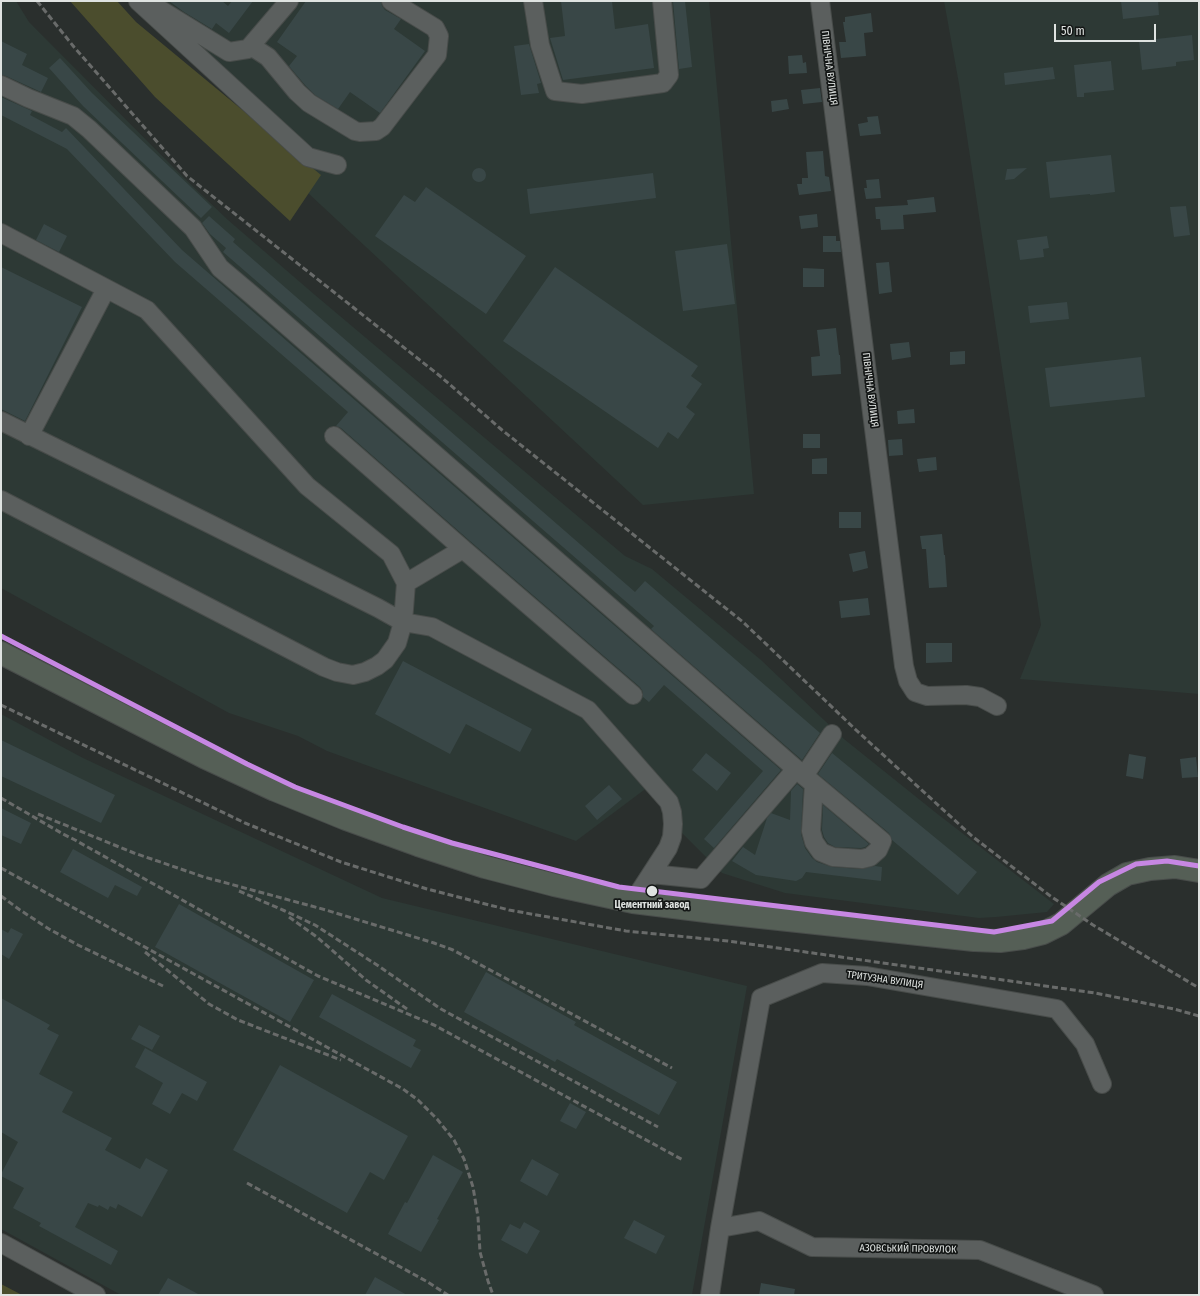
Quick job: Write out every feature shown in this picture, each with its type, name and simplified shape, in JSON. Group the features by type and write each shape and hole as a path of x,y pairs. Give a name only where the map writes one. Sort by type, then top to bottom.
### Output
{"main road":[{"path":"1,653 204,757 275,790 346,819 485,867 554,885 633,902 974,940 1000,940 1023,938 1043,933 1055,927 1108,885 1127,874 1150,869 1175,867 1199,871"}],"street":[{"path":"138,1 308,157 337,165"},
{"path":"147,1 229,52 248,49 289,1"},
{"path":"251,46 268,57 297,92 310,102 355,131 376,131 382,127 437,55 440,36 435,28 391,1"},
{"path":"534,1 540,45 555,91 582,94 663,83 669,75 662,1"},
{"name":"ПІВНІЧНА ВУЛИЦЯ","path":"820,1 904,666 908,681 916,692 927,696 966,695 980,697 997,706"},
{"path":"1,85 28,98 73,116 89,128 193,228 220,268 804,776 882,841 878,850 870,857 862,859 833,857 821,852 814,842 810,831 804,776"},
{"path":"1,233 147,310 306,486 390,554 406,583 403,622 396,643 385,660 365,672 353,675 337,672 324,668 1,500"},
{"path":"29,436 106,289"},
{"path":"1,421 224,531 403,622 432,627 588,710 669,802 672,812 672,836 668,848 633,902"},
{"path":"334,436 633,696"},
{"path":"406,583 464,549"},
{"path":"651,874 701,879 804,776 832,734"},
{"name":"ТРИТУЗНА ВУЛИЦЯ","path":"710,1295 720,1228 761,998 822,973 867,976 1056,1009 1085,1044 1102,1084"},
{"name":"АЗОВСЬКИЙ ПРОВУЛОК","path":"720,1228 759,1221 812,1247 980,1250 1094,1295"},
{"path":"1,1243 96,1295"}],"shaded area":[{"path":"1,1 16,1 29,22 183,177 228,220 315,295 625,556 652,569 761,660 844,739 1054,904 1047,912 979,918 785,893 722,873 677,828 656,781 576,841 327,751 298,736 229,713 1,588"},
{"path":"151,1 709,1 754,494 643,505 293,179 277,118"},
{"path":"944,1 1199,1 1199,694 1020,679 1041,625 959,84"},
{"path":"1,714 83,758 382,898 747,986 692,1295 121,1295 1,1229"}],"green space":[{"path":"70,1 117,1 136,22 321,175 290,221 155,97"},
{"path":"1,1284 22,1295 1,1295"}],"building":[{"path":"169,1 222,1 228,6 232,1 253,1 229,33 216,23 212,29"},
{"path":"306,1 381,1 385,10 401,19 394,29 425,51 380,113 350,92 338,109 315,95 289,66 297,56 277,42"},
{"path":"561,1 612,1 615,29 648,24 654,68 563,80 550,38 565,36"},
{"path":"673,1 685,1 692,67 679,69"},
{"path":"1121,1 1158,1 1159,15 1123,19"},
{"path":"871,13 873,32 864,33 866,56 841,58 839,42 846,42 843,22 845,22 845,17"},
{"path":"1192,35 1194,60 1176,62 1176,66 1142,70 1139,41"},
{"path":"1,41 27,54 22,65 48,78 41,92 1,75"},
{"path":"529,44 541,83 537,84 539,93 521,95 514,46"},
{"path":"802,55 803,63 806,62 807,73 789,74 788,56"},
{"path":"60,58 92,93 212,207 201,218 83,106 49,68"},
{"path":"1111,61 1114,90 1084,93 1084,97 1077,97 1074,65"},
{"path":"1053,67 1055,79 1005,85 1004,73"},
{"path":"820,88 822,102 803,104 801,90"},
{"path":"1,97 32,111 30,115 62,132 66,128 182,250 781,770 714,848 704,839 763,771 664,685 649,702 643,697 643,692 640,687 341,428 336,426 348,412 175,262 67,149 1,115"},
{"path":"787,99 789,109 772,112 771,101"},
{"path":"878,116 881,134 860,136 858,124 868,122 867,117"},
{"path":"823,151 825,176 829,177 831,191 799,195 797,184 802,184 802,178 808,178 806,152"},
{"path":"1111,155 1115,192 1050,198 1046,162"},
{"path":"476,168 482,168 486,172 486,178 482,182 476,182 472,178 472,172"},
{"path":"1027,168 1014,179 1005,180 1007,169"},
{"path":"653,173 656,198 530,214 527,189"},
{"path":"879,179 881,198 866,199 864,188 867,188 866,180"},
{"path":"426,187 526,256 486,314 375,236 404,195 415,202"},
{"path":"934,197 936,212 903,215 904,229 881,230 880,219 876,219 875,207 908,205 907,200"},
{"path":"1186,206 1190,235 1174,237 1170,207"},
{"path":"817,214 818,227 801,229 799,216"},
{"path":"209,216 235,239 233,242 635,592 645,581 820,733 802,760 651,629 654,626 223,252 226,248 210,234 202,223"},
{"path":"44,224 67,236 59,252 36,240"},
{"path":"823,236 836,236 836,241 840,241 841,252 823,252"},
{"path":"1047,236 1049,248 1043,249 1044,257 1020,260 1017,240"},
{"path":"727,244 735,304 683,311 675,251"},
{"path":"889,262 892,292 879,294 876,263"},
{"path":"1,267 82,307 25,421 1,409"},
{"path":"555,267 698,366 691,376 702,384 686,407 695,414 678,439 668,432 658,448 503,341"},
{"path":"803,268 824,269 824,287 803,287"},
{"path":"1067,302 1069,319 1030,323 1028,306"},
{"path":"836,328 841,374 812,376 811,357 820,356 817,330"},
{"path":"909,342 911,357 892,360 890,344"},
{"path":"965,351 965,364 950,365 950,352"},
{"path":"1141,357 1145,397 1050,407 1045,368"},
{"path":"914,409 915,423 898,424 897,411"},
{"path":"803,434 820,434 820,448 803,448"},
{"path":"902,439 903,455 889,456 888,440"},
{"path":"936,457 937,470 919,472 917,459"},
{"path":"827,458 827,474 812,474 812,459"},
{"path":"839,512 861,512 861,528 839,528"},
{"path":"942,534 947,587 929,588 926,549 922,549 920,536"},
{"path":"865,551 868,568 853,572 849,554"},
{"path":"868,598 870,615 841,618 839,601"},
{"path":"926,643 952,643 952,662 926,663"},
{"path":"403,661 532,729 520,752 466,724 450,754 375,714"},
{"path":"1,740 115,795 101,823 1,776"},
{"path":"706,753 731,773 717,791 692,770"},
{"path":"832,753 977,872 958,895 892,840 889,833 818,774"},
{"path":"1129,754 1146,757 1143,779 1126,776"},
{"path":"1196,757 1198,777 1182,778 1180,759"},
{"path":"797,784 803,789 801,834 805,848 812,858 817,862 832,867 861,869 875,866 882,867 881,881 806,872 802,878 796,881 756,875 732,861 743,847 755,855 767,818 771,813 790,820 791,791"},
{"path":"609,785 622,799 597,820 585,806"},
{"path":"823,805 869,844 861,848 835,847 828,843 822,830"},
{"path":"1,808 31,823 21,844 1,835"},
{"path":"73,849 142,887 137,896 115,885 108,898 60,872"},
{"path":"179,904 314,980 290,1022 155,947"},
{"path":"11,928 23,934 9,959 1,954 1,929 8,933"},
{"path":"486,972 576,1022 574,1025 677,1082 659,1115 557,1059 555,1062 464,1012"},
{"path":"332,994 416,1040 413,1046 421,1050 411,1068 319,1017"},
{"path":"1,998 50,1025 47,1029 59,1035 39,1074 73,1092 62,1112 112,1138 105,1150 140,1169 146,1158 168,1170 142,1217 118,1204 116,1209 110,1206 108,1210 99,1205 98,1207 88,1203 75,1227 118,1251 111,1265 39,1226 41,1223 13,1208 24,1188 1,1176 18,1142 1,1132"},
{"path":"139,1025 160,1036 152,1050 131,1039"},
{"path":"145,1048 207,1082 197,1101 182,1093 170,1114 152,1104 163,1083 135,1067"},
{"path":"280,1065 408,1136 384,1180 370,1172 347,1213 233,1150"},
{"path":"570,1103 586,1112 576,1129 560,1121"},
{"path":"433,1155 463,1172 421,1252 388,1234"},
{"path":"532,1159 559,1174 547,1196 520,1181"},
{"path":"634,1220 665,1236 656,1254 624,1238"},
{"path":"524,1222 540,1231 527,1254 501,1240 510,1224 520,1229"},
{"path":"375,1277 407,1295 365,1295"},
{"path":"168,1278 200,1295 158,1295"},
{"path":"761,1283 795,1289 794,1295 759,1295"}],"railway":[{"path":"37,1 74,47 187,176 440,376 502,430 743,622 856,730 973,837 1049,895 1093,925 1199,988"},
{"path":"1,705 245,823 341,862 427,889 509,910 626,931 728,941 1095,993 1174,1009 1199,1016"},
{"path":"1,798 318,976 434,1025 683,1160"},
{"path":"38,814 134,853 204,877 326,910 453,950 672,1068"},
{"path":"1,868 403,1089 418,1100 437,1119 454,1140 464,1159 473,1187 478,1217 480,1252 493,1295"},
{"path":"239,891 315,925 441,1009 658,1127"},
{"path":"1,896 49,929 78,945 163,986"},
{"path":"289,917 317,937 366,980 407,1009"},
{"path":"145,952 209,1004 238,1020 341,1060"},
{"path":"247,1183 426,1281 448,1295"}],"transit line":[{"path":"1,636 247,764 295,787 403,827 452,843 619,887 994,932 1052,921 1099,882 1136,864 1167,861 1199,866"}],"place":[{"name":"Цементний завод","path":"652,891"}]}
